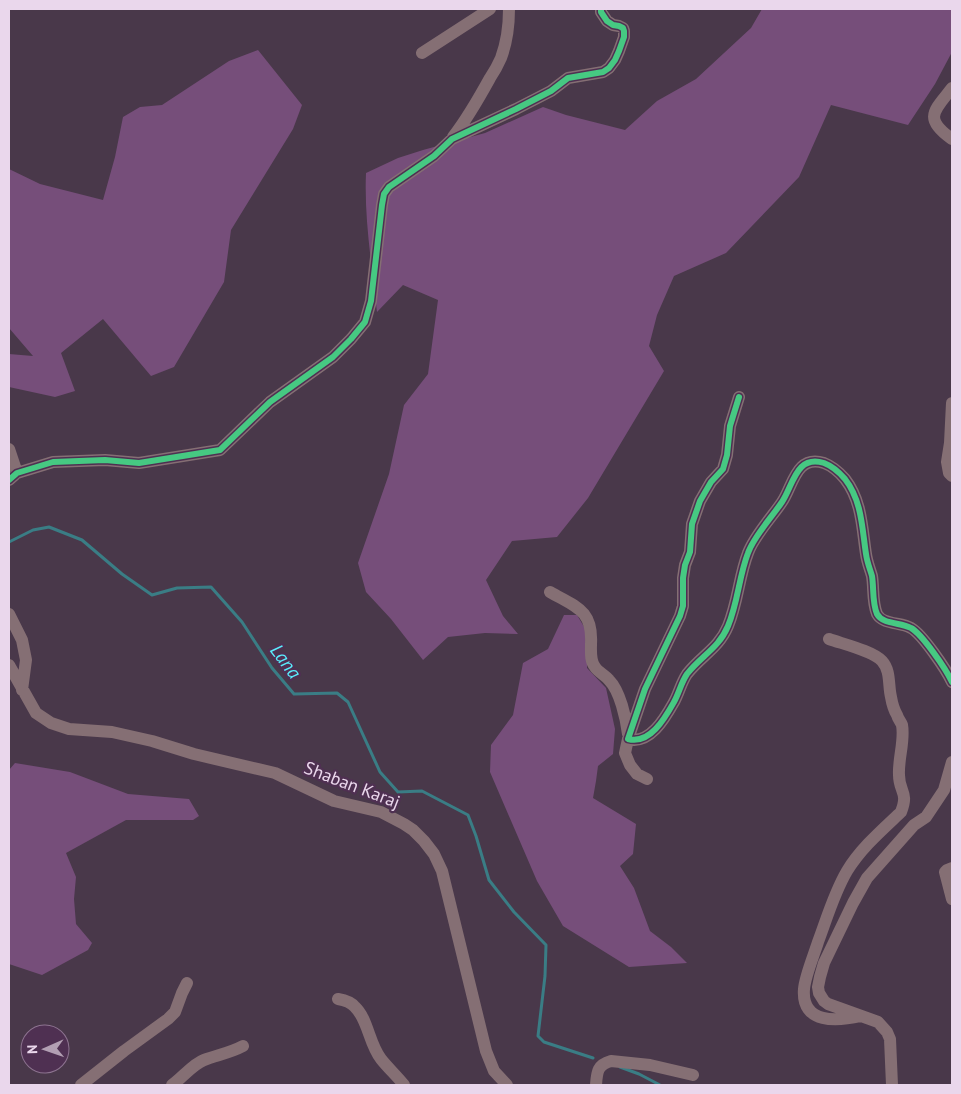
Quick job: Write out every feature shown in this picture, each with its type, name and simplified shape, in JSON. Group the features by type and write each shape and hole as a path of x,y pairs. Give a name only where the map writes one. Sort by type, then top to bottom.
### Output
{"street":[{"path":"422,53 490,9"},
{"path":"9,449 13,476 53,462 105,460 139,463 220,450 270,402 334,357 365,322 371,301 384,194 389,187 434,156 452,139 461,127 501,59 507,36 509,9"},
{"path":"452,139 551,91 568,78 603,72 609,68 619,51 624,31 623,28 607,21 601,9"},
{"path":"952,88 937,106 934,119 938,127 952,139"},
{"path":"647,779 637,774 630,765 626,753 628,738 645,689 680,616 683,606 683,578 690,552 692,524 700,501 711,482 723,469 728,455 730,426 738,398"},
{"path":"952,403 947,462 949,473 952,476"},
{"path":"628,738 634,740 642,739 650,735 659,725 674,701 684,679 723,637 729,624 749,550 784,500 799,469 806,463 821,462 828,465 843,476 850,485 862,522 866,556 872,576 874,605 879,617 885,621 909,627 915,631 925,642 952,682"},
{"path":"550,592 577,607 586,615 590,624 592,638 591,655 594,666 610,680 616,690 625,716 628,738"},
{"path":"9,614 22,640 26,660 22,690"},
{"path":"830,639 872,654 886,666 892,704 902,724 898,776 904,793 904,804 901,812 864,849 848,870 830,909 804,987 806,1004 820,1018 838,1020 861,1016"},
{"name":"Shaban Karaj","path":"9,666 36,713 51,724 69,729 112,732 275,773 334,801 381,812 413,830 434,854 442,871 486,1051 494,1071 507,1085"},
{"path":"892,1085 890,1039 887,1032 878,1022 828,1004 821,997 818,988 824,963 867,878 914,825 926,816 944,790 952,762"},
{"path":"952,868 945,872 952,899"},
{"path":"81,1085 168,1019 175,1012 187,983"},
{"path":"338,999 347,1001 356,1007 374,1049 404,1085"},
{"path":"172,1085 196,1064 234,1052 243,1046"},
{"path":"596,1085 597,1073 601,1066 611,1061 650,1065 693,1075"}],"shaded area":[{"path":"762,9 952,9 952,52 935,84 908,125 831,105 799,177 726,253 674,276 657,315 649,346 664,371 588,498 557,537 512,541 486,580 503,616 518,634 485,633 448,637 423,660 391,619 366,592 358,563 389,474 404,405 428,374 438,300 403,285 377,312 367,225 366,173 398,158 485,133 543,107 625,130 657,101 696,79 751,28"},
{"path":"258,50 302,105 293,129 231,230 224,282 174,367 151,376 103,319 61,353 75,391 55,397 9,387 9,354 33,356 9,328 9,169 40,184 103,200 115,157 123,117 140,107 162,105 229,61"},
{"path":"564,615 577,615 586,630 588,646 587,668 606,688 615,729 613,754 598,766 593,798 636,824 633,854 620,866 634,888 650,931 671,947 687,963 629,967 563,926 537,881 490,772 491,745 513,715 523,663 548,649"},
{"path":"15,763 70,772 128,794 189,799 199,816 193,820 126,820 66,853 76,877 74,899 76,924 92,943 88,950 42,975 9,964 9,770"}],"waterway":[{"name":"Lana","path":"9,542 33,530 49,527 82,540 122,574 152,595 177,588 211,587 242,622 272,668 294,694 337,693 348,702 380,772 398,792 422,791 468,815 489,880 514,912 546,945 545,976 538,1036 544,1042 593,1058"},
{"path":"620,1067 660,1085"}],"cycle path":[{"path":"9,480 17,473 53,462 105,460 139,463 220,450 270,402 333,357 365,322 371,301 382,205 384,194 389,187 434,156 452,139 551,91 568,78 603,72 609,68 619,51 624,31 623,28 607,21 601,9"},
{"path":"739,397 730,426 727,455 723,469 711,482 700,501 692,524 690,552 683,578 683,606 680,616 645,689 628,739 636,740 643,738 656,729 674,702 687,674 720,640 728,626 742,571 751,547 782,502 801,467 815,461 827,464 838,472 851,487 855,496 860,515 866,557 872,576 877,614 883,620 907,626 916,632 933,652 952,682"}]}
